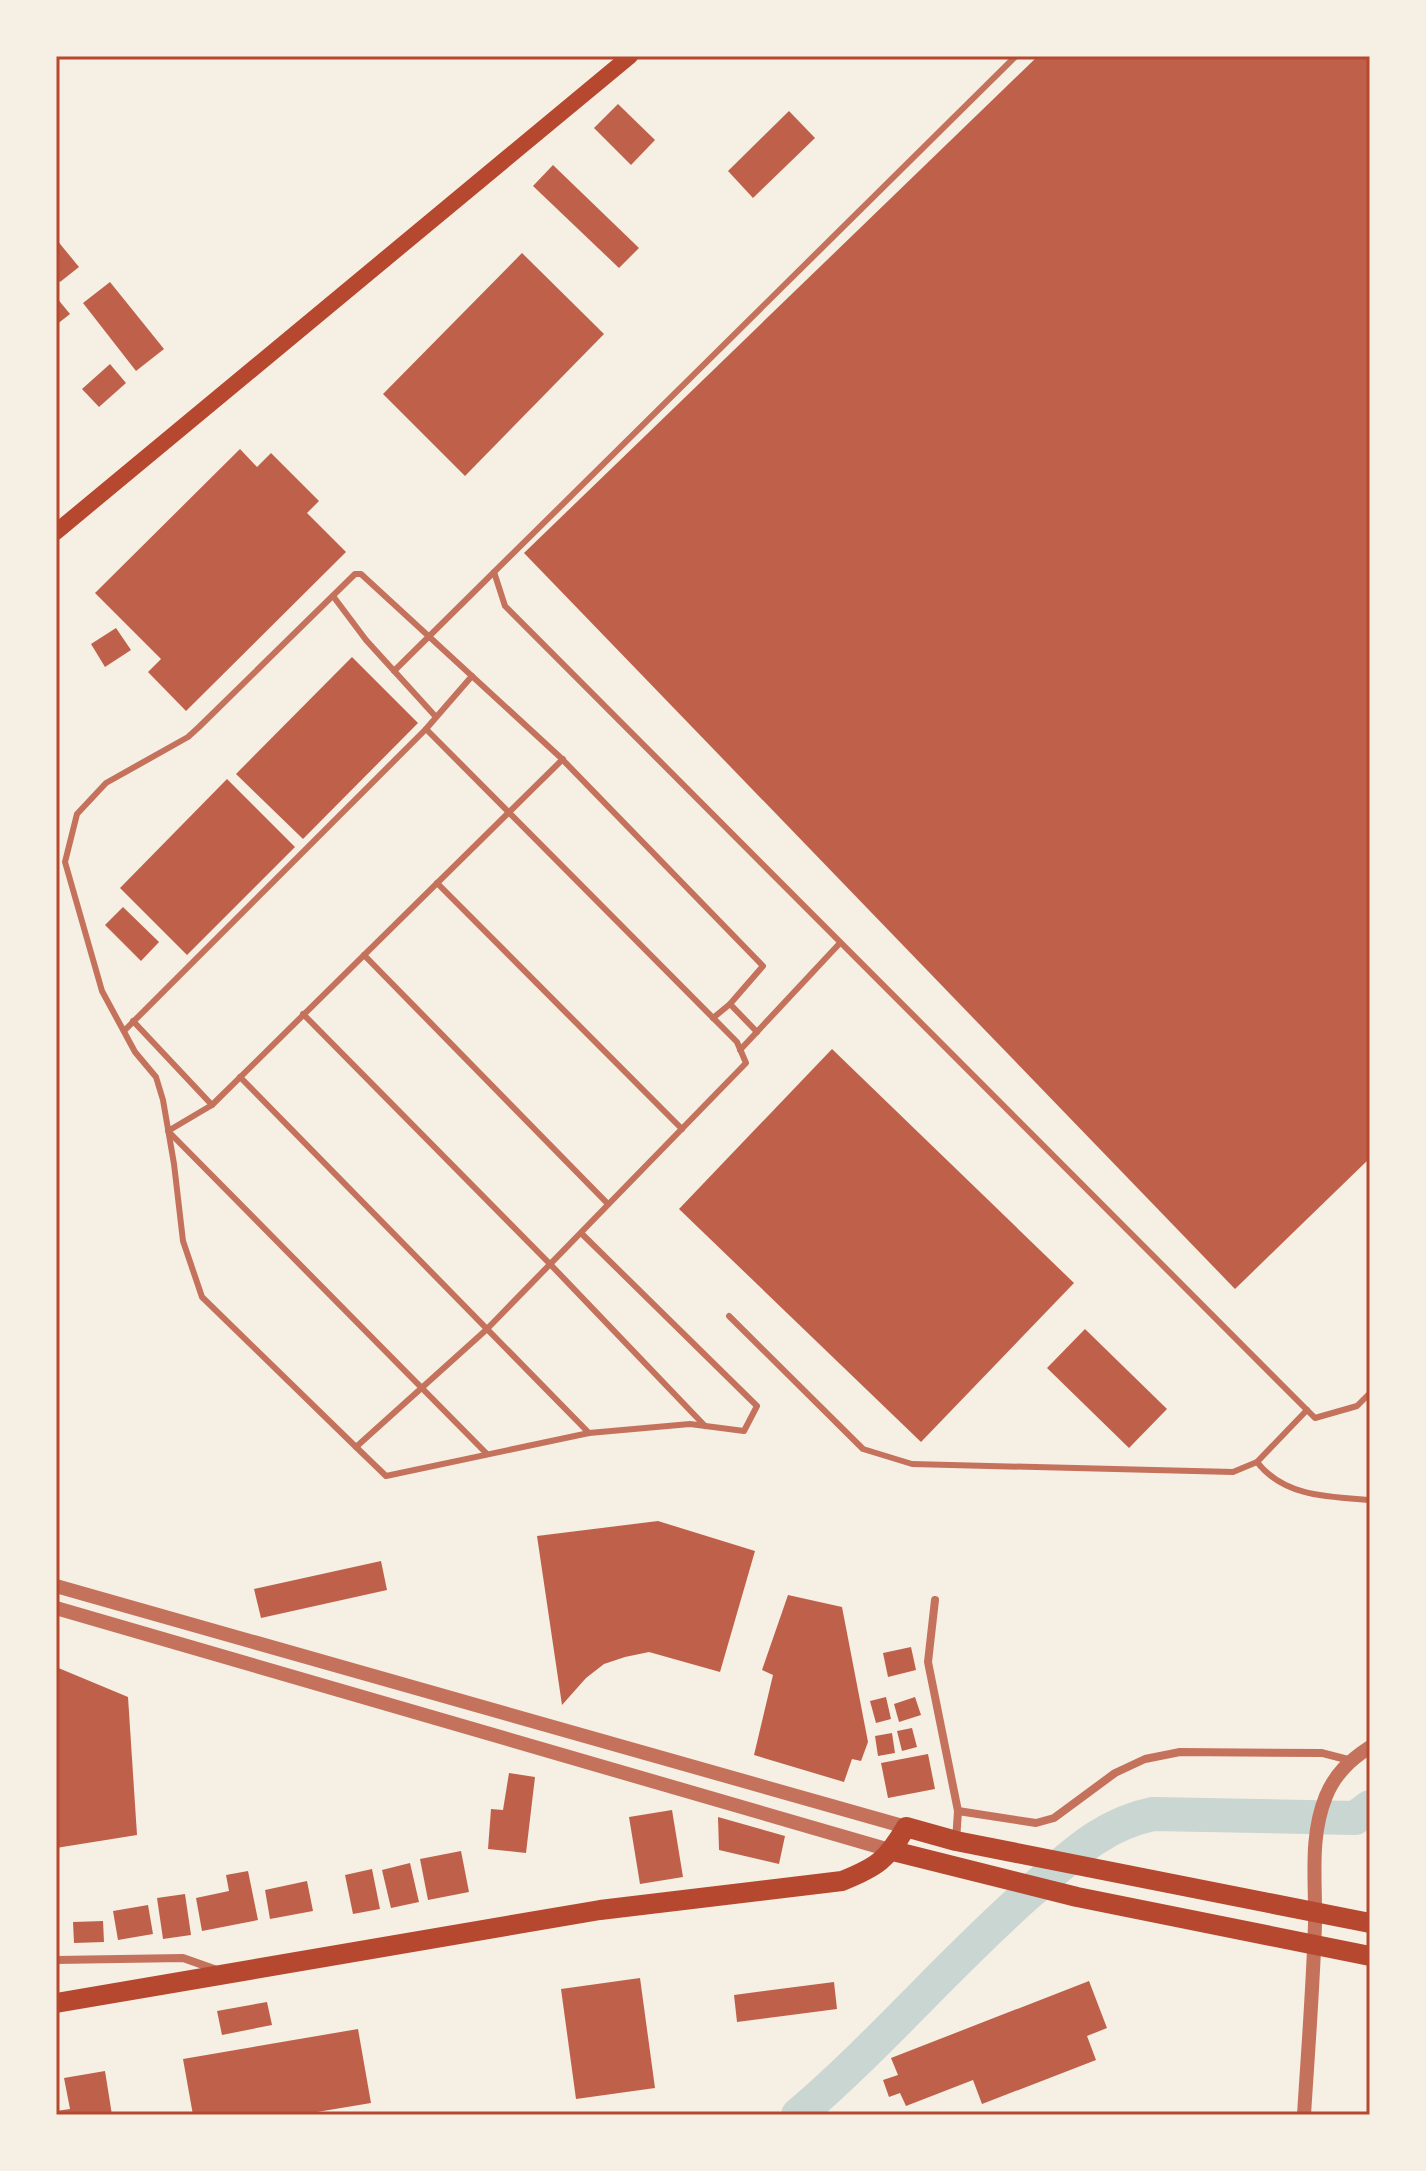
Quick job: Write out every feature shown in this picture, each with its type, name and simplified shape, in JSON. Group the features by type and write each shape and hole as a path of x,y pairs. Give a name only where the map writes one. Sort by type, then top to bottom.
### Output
{"highway":[{"path":"56,2003 600,1910 842,1881 871,1869 893,1851 906,1827 956,1841 1370,1923"},
{"path":"893,1851 1077,1897 1370,1956"}],"main road":[{"path":"56,532 630,56"}],"street":[{"path":"56,1586 906,1827"},
{"path":"935,1600 928,1662 958,1811 956,1841"},
{"path":"56,1608 893,1851"},
{"path":"1304,2115 1314,1943 1314,1844 1326,1797 1338,1775 1349,1760 1370,1747"},
{"path":"958,1811 1036,1823 1054,1818 1115,1773 1145,1759 1180,1752 1322,1753 1349,1760"},
{"path":"56,1960 183,1958 227,1974"}],"lane":[{"path":"394,671 1016,56"},
{"path":"494,572 505,606 1315,1418 1357,1406 1370,1393"},
{"path":"581,1233 757,1406 744,1431 690,1424 589,1433 386,1476 202,1297 183,1241 168,1131 156,1077 135,1052 102,991 65,862 77,814 106,783 188,737 355,574 361,574 562,758 763,966 730,1004 713,1018"},
{"path":"333,596 366,640 436,717"},
{"path":"124,1031 426,729 472,676"},
{"path":"356,1447 486,1330 746,1063 737,1042 426,729"},
{"path":"168,1131 212,1105 562,758"},
{"path":"437,883 682,1129"},
{"path":"740,1050 840,943"},
{"path":"364,955 608,1204"},
{"path":"730,1004 757,1032"},
{"path":"303,1014 705,1426"},
{"path":"133,1021 212,1105"},
{"path":"240,1077 589,1433"},
{"path":"168,1131 487,1454"},
{"path":"729,1316 863,1449 912,1464 1233,1472 1257,1462 1307,1410"},
{"path":"1257,1462 1278,1483 1297,1491 1370,1500"}],"building":[{"path":"1038,56 1370,56 1370,1158 1235,1289 524,553"},
{"path":"618,104 655,140 631,165 594,128"},
{"path":"789,111 815,138 753,198 728,171"},
{"path":"553,165 639,248 619,268 533,186"},
{"path":"56,239 79,267 60,282 56,277"},
{"path":"522,253 604,334 465,476 383,394"},
{"path":"110,282 164,349 136,371 83,303"},
{"path":"56,297 70,314 56,325"},
{"path":"110,364 126,383 99,407 82,389"},
{"path":"240,449 257,467 271,453 319,501 307,513 346,552 186,711 148,672 161,659 95,593"},
{"path":"116,628 131,650 105,667 91,644"},
{"path":"352,657 418,723 303,839 236,774"},
{"path":"227,779 295,847 187,955 120,888"},
{"path":"123,907 159,942 141,961 105,925"},
{"path":"832,1049 1074,1283 921,1442 679,1209"},
{"path":"1085,1329 1167,1409 1129,1448 1047,1368"},
{"path":"658,1521 755,1551 720,1672 649,1652 625,1657 604,1664 586,1678 562,1705 537,1536"},
{"path":"381,1561 387,1590 261,1618 254,1589"},
{"path":"788,1595 842,1607 868,1742 861,1761 852,1759 844,1782 754,1755 773,1675 762,1670"},
{"path":"911,1647 916,1670 888,1677 883,1653"},
{"path":"56,1667 128,1697 137,1835 56,1848"},
{"path":"886,1697 891,1719 876,1723 870,1701"},
{"path":"915,1697 921,1715 899,1722 894,1704"},
{"path":"912,1728 917,1747 902,1751 897,1731"},
{"path":"892,1733 895,1753 878,1756 875,1736"},
{"path":"928,1754 935,1789 888,1798 881,1763"},
{"path":"509,1773 535,1777 526,1853 488,1849 491,1809 503,1810"},
{"path":"672,1810 683,1877 640,1884 629,1817"},
{"path":"718,1817 785,1836 779,1864 719,1850"},
{"path":"461,1851 469,1892 428,1900 420,1859"},
{"path":"410,1863 419,1902 391,1908 382,1870"},
{"path":"372,1869 380,1909 353,1914 345,1875"},
{"path":"248,1871 258,1920 202,1931 196,1898 229,1891 226,1875"},
{"path":"307,1881 313,1911 270,1919 265,1890"},
{"path":"185,1894 191,1935 163,1939 157,1898"},
{"path":"148,1905 153,1934 118,1940 113,1911"},
{"path":"103,1921 104,1942 74,1943 73,1922"},
{"path":"640,1978 655,2088 576,2099 561,1989"},
{"path":"1089,1981 1107,2028 1087,2036 1096,2060 982,2104 973,2080 906,2106 900,2093 889,2097 883,2080 898,2075 891,2058"},
{"path":"834,1982 837,2009 737,2022 734,1995"},
{"path":"267,2002 272,2025 222,2035 217,2011"},
{"path":"358,2029 371,2103 299,2115 193,2115 183,2059"},
{"path":"105,2071 112,2115 56,2115 56,2111 70,2109 64,2078"}],"waterway":[{"path":"798,2115 1001,1918 1102,1834 1153,1814 1355,1818 1370,1807"}]}
